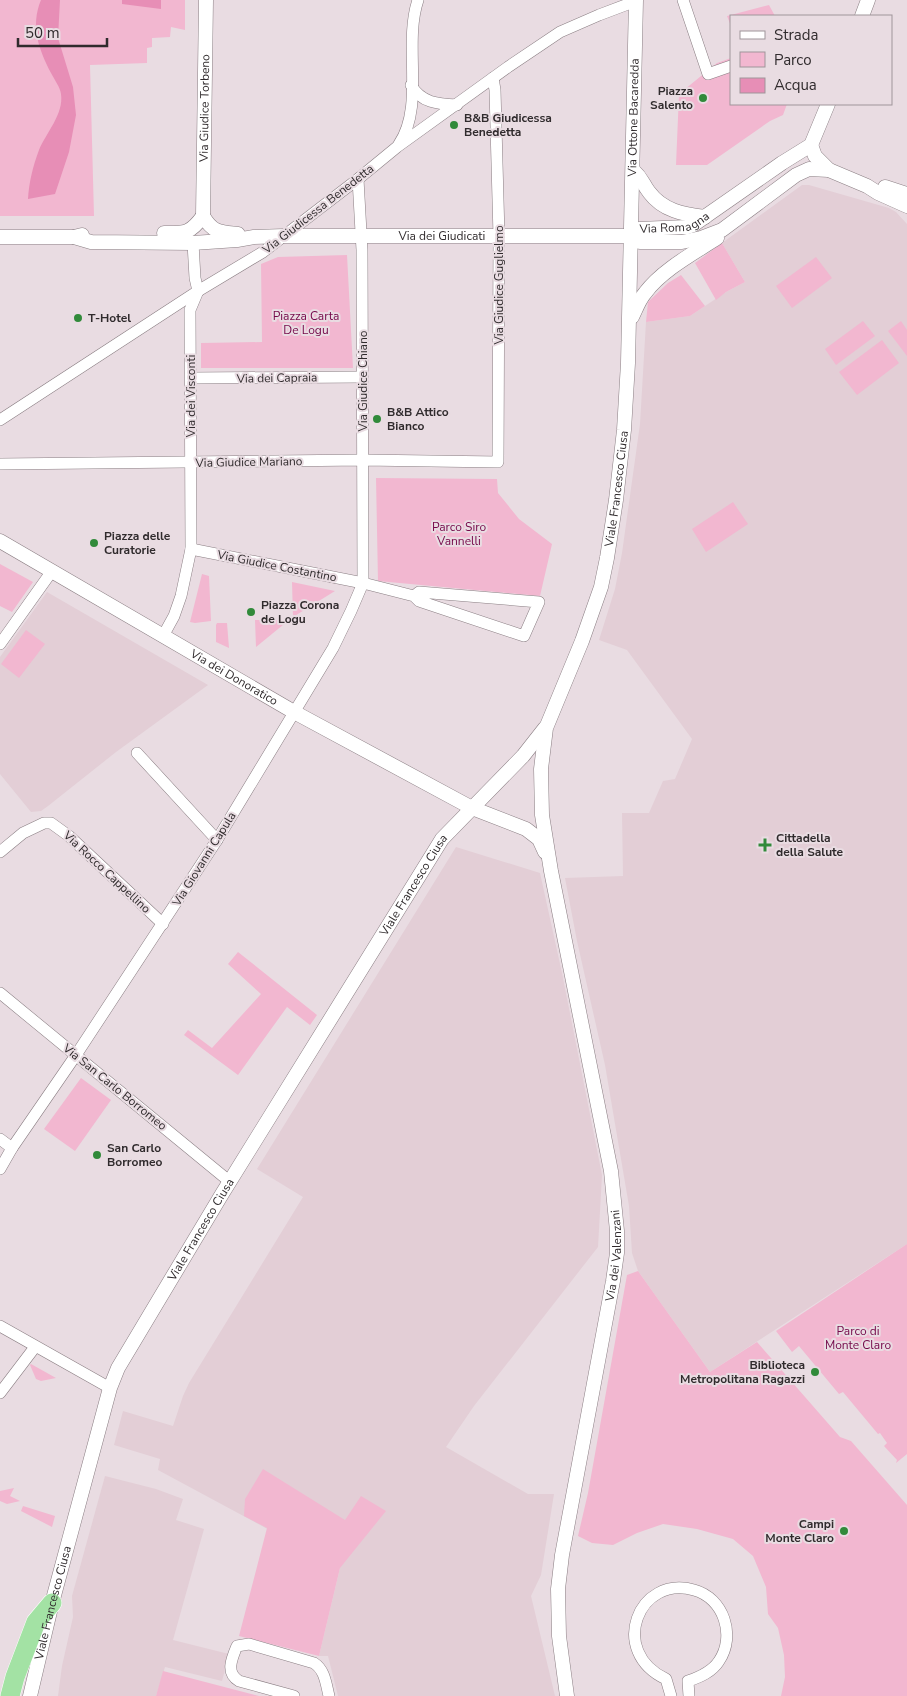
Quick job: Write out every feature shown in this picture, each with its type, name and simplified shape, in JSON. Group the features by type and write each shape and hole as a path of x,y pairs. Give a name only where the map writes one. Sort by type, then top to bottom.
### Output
{"highway":[{"path":"10,1696 15,1677 36,1622 52,1603"}],"street":[{"name":"Via Giudice Torbeno","path":"203,216 206,0"},
{"path":"397,147 407,129 411,108 413,21 418,0"},
{"name":"Via Giudicessa Benedetta","path":"0,420 198,291 258,255 397,147 560,32 636,0"},
{"name":"Via Ottone Bacaredda","path":"630,236 636,0"},
{"path":"683,0 708,74 730,66"},
{"path":"862,15 868,0"},
{"name":"Via Giudice Guglielmo","path":"493,78 495,90 499,236 498,462"},
{"path":"411,85 416,94 423,99 440,104 457,105"},
{"path":"828,105 811,145 815,156 829,170 867,186 878,193 904,201"},
{"name":"Via Romagna","path":"811,145 693,225 687,227 639,229 630,236 640,242 682,242 702,238 722,230 796,175 809,169 829,170"},
{"path":"633,170 642,178 646,189 654,200 663,206 689,215 705,217"},
{"name":"Via Giudice Chiano","path":"358,179 361,236 363,583"},
{"name":"Via dei Giudicati","path":"0,237 74,237 92,233 184,233 194,228 203,216 209,227 215,230 254,237"},
{"path":"629,325 644,293 682,260 719,237 722,230"},
{"name":"Via dei Giudicati","path":"74,237 91,242 194,242 284,236 630,236"},
{"name":"Viale Francesco Ciusa","path":"542,815 541,769 546,728 594,610 605,569 616,500 624,430 629,325 630,236"},
{"name":"Via dei Visconti","path":"163,636 174,616 181,596 192,549 190,310 198,291 195,278 194,242"},
{"name":"Via dei Capraia","path":"191,378 362,377"},
{"name":"Via Giudice Mariano","path":"0,464 363,460 498,462"},
{"name":"Via dei Donoratico","path":"0,541 294,712 472,808"},
{"name":"Via Giudice Costantino","path":"192,549 363,583"},
{"path":"0,644 52,571"},
{"path":"363,583 414,596 419,601 524,636 539,602 419,592 414,596"},
{"name":"Via Giovanni Capula","path":"0,1169 12,1148 76,1055 217,840 333,648 363,583"},
{"name":"Viale Francesco Ciusa","path":"30,1696 52,1603 110,1388 118,1368 230,1181 442,839 523,756 546,728"},
{"path":"136,753 217,840"},
{"path":"472,808 526,829 538,839 551,871"},
{"name":"Via dei Valenzani","path":"542,815 551,871 611,1171 617,1232 614,1281 562,1555 558,1589 559,1636 568,1696"},
{"name":"Via Rocco Cappellino","path":"0,852 23,833 44,823 51,823 68,836 162,924"},
{"name":"Via San Carlo Borromeo","path":"0,993 230,1181"},
{"path":"0,1138 12,1148"},
{"path":"0,1326 110,1388"},
{"path":"0,1393 35,1347"},
{"path":"671,1696 666,1679 656,1674 640,1659 636,1649 634,1627 640,1612 650,1599 670,1589 683,1588 695,1590 716,1604 723,1614 727,1626 726,1644 719,1662 711,1671 688,1681 689,1696"},
{"path":"294,1696 233,1678 230,1673 230,1666 238,1646 249,1644 314,1663 323,1672 329,1696"}],"shaded area":[{"name":"Cittadella della Salute","path":"802,185 809,185 889,208 896,212 907,224 907,1244 710,1372 638,1271 632,1253 629,1206 605,1065 565,878 623,876 622,813 649,813 663,781 675,779 692,739 627,650 599,640 615,589 622,553 640,424 646,322 690,316 745,282 722,243"},
{"path":"47,592 208,685 116,752 48,806 41,811 31,812 0,774 0,657"},
{"path":"456,847 540,873 602,1175 598,1247 474,1406 446,1447 528,1494 554,1494 541,1575 531,1596 555,1696 338,1696 328,1656 319,1656 340,1568 158,1470 160,1459 114,1445 123,1411 173,1426 189,1383 303,1197 257,1169"},
{"path":"105,1476 156,1489 183,1499 176,1520 204,1529 173,1640 229,1654 222,1681 165,1667 156,1696 58,1696 62,1666 73,1617 72,1596"}],"green space":[{"path":"0,0 185,0 185,30 171,27 170,37 152,38 152,47 147,48 147,63 90,65 94,216 0,216"},
{"path":"769,5 774,15 731,15"},
{"name":"Piazza Salento","path":"730,58 730,105 787,105 783,115 770,121 707,165 676,165 679,94 717,63"},
{"path":"722,243 745,282 726,292 716,300 695,263"},
{"name":"Piazza Carta De Logu","path":"347,255 353,368 201,368 201,343 262,342 261,264 278,257"},
{"path":"816,257 832,278 792,308 776,286"},
{"path":"681,275 705,306 690,316 646,322 648,302 668,283"},
{"path":"863,321 875,336 836,365 825,349"},
{"path":"901,321 907,330 907,356 888,331"},
{"path":"882,340 899,363 857,395 839,372"},
{"name":"Parco Siro Vannelli","path":"376,478 497,479 498,493 519,519 552,544 540,596 378,581"},
{"path":"733,502 748,524 706,552 692,529"},
{"path":"0,564 33,582 12,612 0,606"},
{"path":"202,574 209,576 211,621 195,623 190,622"},
{"path":"292,582 335,591 293,617"},
{"path":"255,620 289,620 256,647"},
{"path":"217,623 227,623 229,648 216,642"},
{"path":"26,630 45,644 19,678 1,664"},
{"path":"238,952 317,1015 310,1025 287,1007 238,1075 184,1035 188,1030 212,1048 261,994 228,964"},
{"path":"81,1078 111,1100 75,1151 44,1129"},
{"name":"Parco di Monte Claro","path":"907,1244 907,1454 896,1463 897,1460 884,1446 887,1443 880,1433 878,1434 843,1392 839,1394 799,1346 792,1352 776,1331"},
{"path":"638,1271 710,1372 757,1342 840,1437 851,1441 907,1505 907,1696 781,1696 785,1677 784,1655 778,1628 768,1614 766,1587 753,1556 733,1539 697,1529 663,1524 637,1533 613,1545 592,1543 578,1536 588,1493 627,1275"},
{"path":"31,1364 56,1378 41,1381 36,1379"},
{"path":"263,1469 345,1520 361,1496 386,1511 340,1568 319,1656 239,1636 267,1528 244,1516 245,1499"},
{"path":"14,1488 10,1496 20,1501 7,1504 0,1501 0,1491"},
{"path":"23,1506 55,1516 52,1527 21,1511"},
{"path":"163,1671 259,1696 156,1696"}],"water":[{"path":"41,0 60,0 58,38 73,87 76,115 69,152 55,194 28,199 30,180 37,156 54,123 61,101 61,94 43,56 37,38 36,19"},
{"path":"122,0 161,0 161,9 122,4"}],"place":[{"name":"Piazza Salento","path":"703,98"},
{"name":"B&B Giudicessa Benedetta","path":"454,125"},
{"name":"T-Hotel","path":"78,318"},
{"name":"B&B Attico Bianco","path":"377,419"},
{"name":"Piazza delle Curatorie","path":"94,543"},
{"name":"Piazza Corona de Logu","path":"251,612"},
{"name":"Cittadella della Salute","path":"765,845"},
{"name":"San Carlo Borromeo","path":"97,1155"},
{"name":"Biblioteca Metropolitana Ragazzi","path":"815,1372"},
{"name":"Campi Monte Claro","path":"844,1531"}]}
